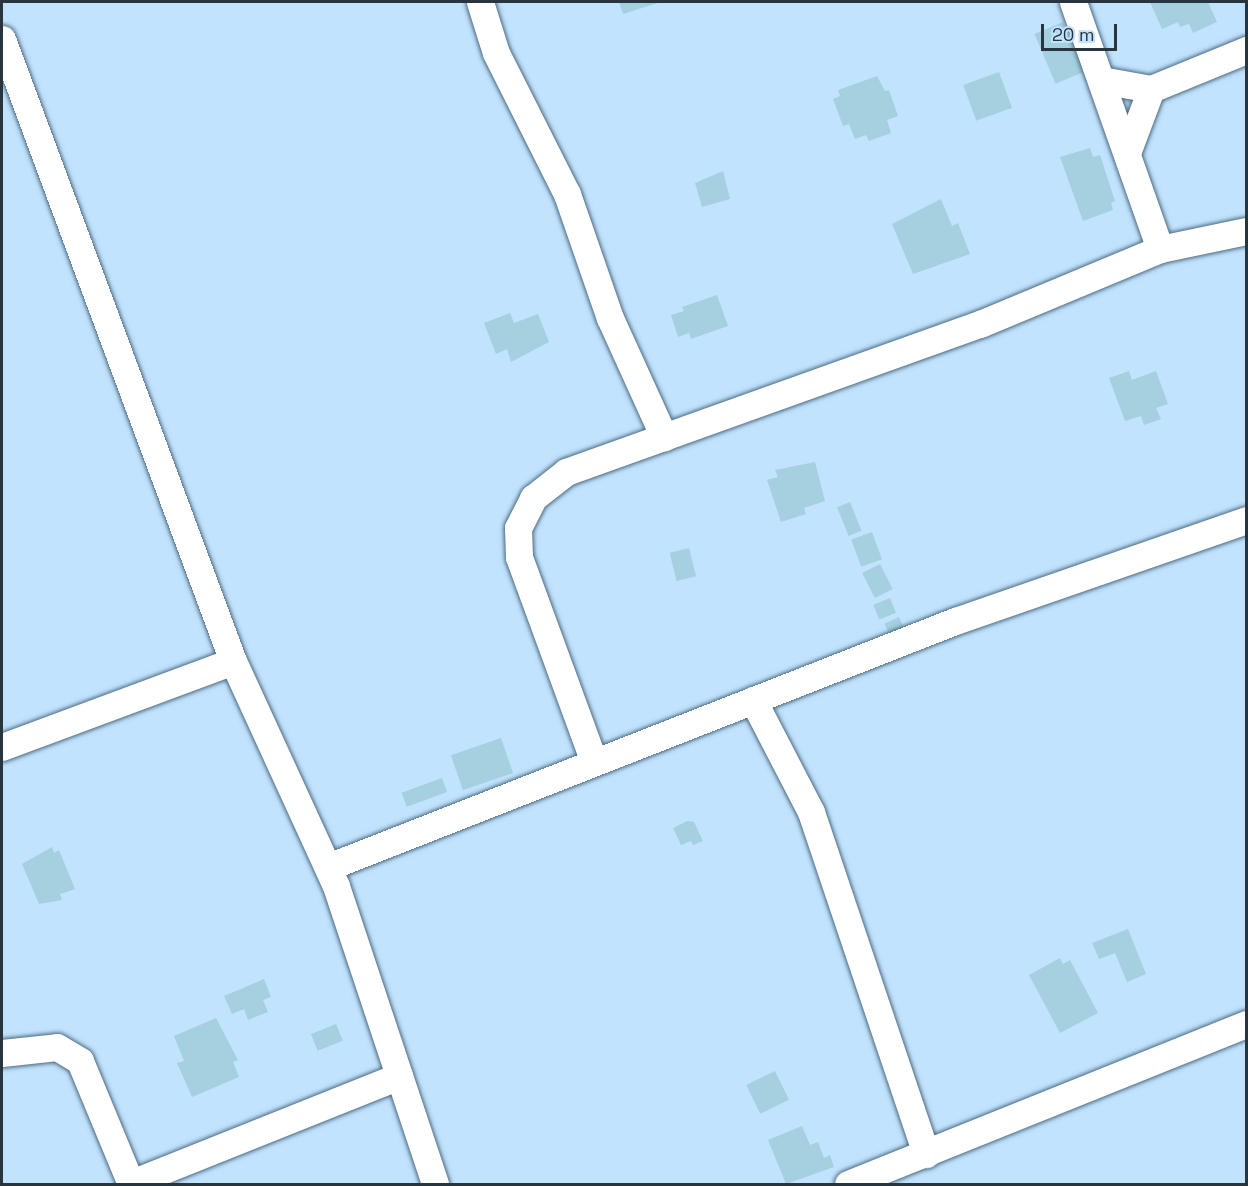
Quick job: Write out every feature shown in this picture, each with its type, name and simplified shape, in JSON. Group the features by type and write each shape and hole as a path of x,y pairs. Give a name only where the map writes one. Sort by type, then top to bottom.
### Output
{"street":[{"path":"480,2 496,53 567,194 610,318 664,437"},
{"path":"1073,2 1160,249"},
{"path":"2,39 233,661 327,867 435,1185"},
{"path":"1101,80 1151,89 1246,50"},
{"path":"1126,153 1151,89"},
{"path":"594,762 519,557 518,528 533,498 566,472 980,324 1160,249 1246,231"},
{"path":"327,867 955,621 1246,520"},
{"path":"2,747 233,661"},
{"path":"753,700 811,812 926,1154"},
{"path":"848,1185 1246,1024"},
{"path":"2,1053 57,1047 80,1061 130,1184 399,1076"}],"building":[{"path":"619,2 661,2 623,14"},
{"path":"1150,2 1208,2 1217,22 1193,33 1189,24 1180,27 1178,22 1162,29"},
{"path":"1063,22 1084,72 1056,84 1034,34"},
{"path":"999,72 1012,108 976,121 963,85"},
{"path":"877,76 885,91 889,90 898,116 887,120 891,133 869,141 866,135 855,139 849,124 843,126 833,99 840,96 838,90"},
{"path":"1090,148 1093,157 1100,155 1115,201 1111,203 1113,210 1083,221 1060,157"},
{"path":"723,171 730,199 702,207 695,183"},
{"path":"941,199 952,226 958,223 970,254 913,274 892,224"},
{"path":"717,295 728,326 691,339 689,333 678,337 671,315 684,311 682,307"},
{"path":"510,313 514,323 538,314 549,342 511,362 507,349 496,354 484,323"},
{"path":"1129,371 1132,380 1156,371 1168,404 1156,408 1161,419 1144,425 1141,416 1125,421 1109,378"},
{"path":"815,462 825,501 804,508 806,514 781,522 767,480 778,477 775,470"},
{"path":"850,502 862,531 849,536 837,507"},
{"path":"872,532 882,559 861,567 851,540"},
{"path":"689,548 696,576 677,581 670,553"},
{"path":"880,564 893,589 875,598 862,573"},
{"path":"890,598 896,613 879,620 873,605"},
{"path":"899,617 907,634 893,641 884,624"},
{"path":"501,738 513,773 463,790 451,755"},
{"path":"442,778 447,792 407,807 402,793"},
{"path":"687,821 694,822 703,841 693,845 691,841 681,845 673,828"},
{"path":"52,847 54,853 59,850 75,889 60,894 62,900 39,904 22,864"},
{"path":"1128,929 1146,974 1127,982 1115,953 1099,959 1092,943"},
{"path":"1060,958 1063,964 1070,960 1098,1013 1060,1033 1029,975"},
{"path":"264,979 271,997 263,1000 268,1012 248,1020 244,1009 232,1014 224,996"},
{"path":"216,1018 238,1060 233,1062 239,1077 192,1097 177,1063 184,1061 174,1036"},
{"path":"336,1024 343,1041 318,1051 311,1034"},
{"path":"775,1071 789,1100 760,1114 746,1085"},
{"path":"802,1126 810,1145 818,1142 824,1158 830,1155 834,1167 786,1184 768,1140"}]}
